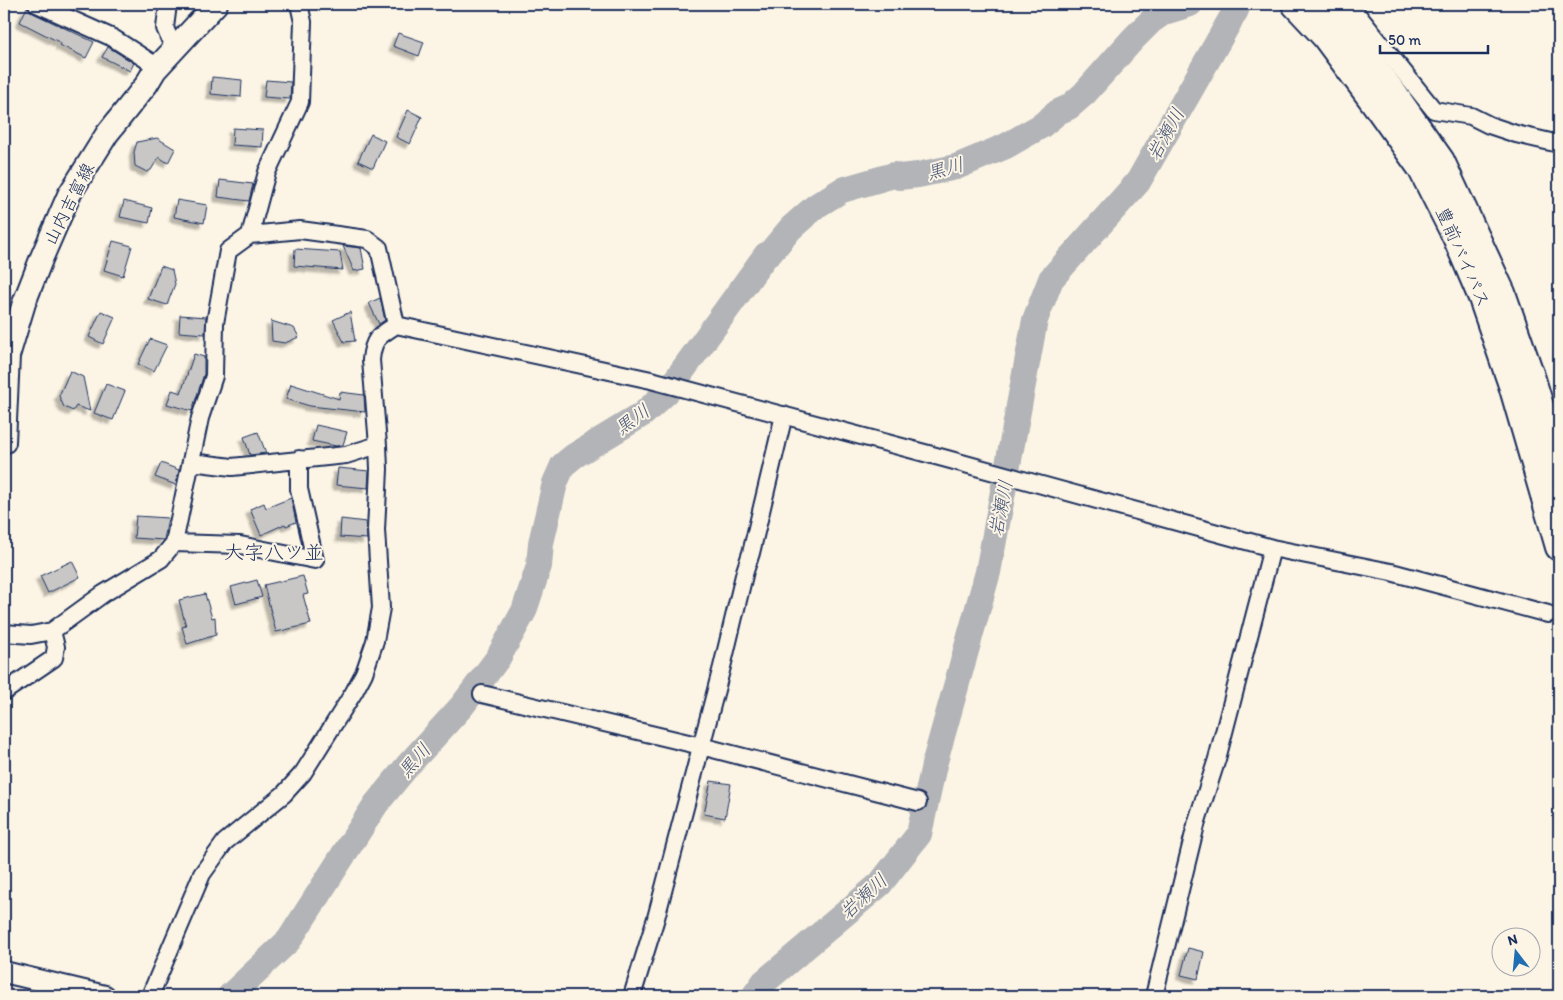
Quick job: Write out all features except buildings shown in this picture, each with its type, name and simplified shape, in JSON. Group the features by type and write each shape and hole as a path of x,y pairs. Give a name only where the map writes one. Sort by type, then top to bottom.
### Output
{"highway":[{"name":"豊前バイパス","path":"1295,4 1330,43 1374,102 1431,165 1456,237 1482,298 1512,385 1559,547"},
{"name":"豊前バイパス","path":"1323,4 1340,23 1391,90 1502,294 1532,379 1559,469"}],"main road":[{"name":"山内吉富線","path":"4,442 6,355 42,257 70,195 107,134 158,67 216,4"}],"street":[{"path":"37,4 113,38 158,67"},
{"path":"168,4 165,28 174,49"},
{"path":"250,235 267,172 300,102 303,22 299,4"},
{"path":"1349,4 1434,110 1471,116 1489,125 1516,134 1559,144"},
{"path":"4,633 31,635 52,631 104,594 161,559 174,543 200,418 214,376 215,323 228,251 250,235 300,230 367,239 379,248 396,325"},
{"path":"150,996 202,874 225,842 284,794 303,773 364,673 375,641 381,608 376,530 379,469 371,360 372,346 381,335 396,325 651,380 1272,548 1391,572 1548,614"},
{"path":"632,996 656,918 722,666 784,415"},
{"path":"191,462 232,467 346,455 378,445"},
{"path":"174,543 240,545 315,560 300,490 299,459"},
{"path":"1154,996 1197,821 1217,759 1272,548"},
{"path":"4,692 54,658 56,647 52,631"},
{"path":"482,694 701,746 918,802"},
{"path":"4,972 105,996"}],"waterway":[{"name":"黒川","path":"230,996 289,940 376,804 409,764 462,706 498,658 524,611 539,566 541,543 555,483 563,465 574,456 643,414 667,392 766,255 770,253 791,228 816,206 842,190 894,175 899,177 918,175 956,167 1006,146 1041,126 1058,112 1069,107 1084,94 1151,21 1164,12 1190,4"},
{"name":"岩瀬川","path":"754,996 764,982 880,884 919,834 934,765 988,572 1035,320 1051,279 1138,182 1238,4"}],"district":[{"name":"大字八ツ並","path":"274,552"}]}
